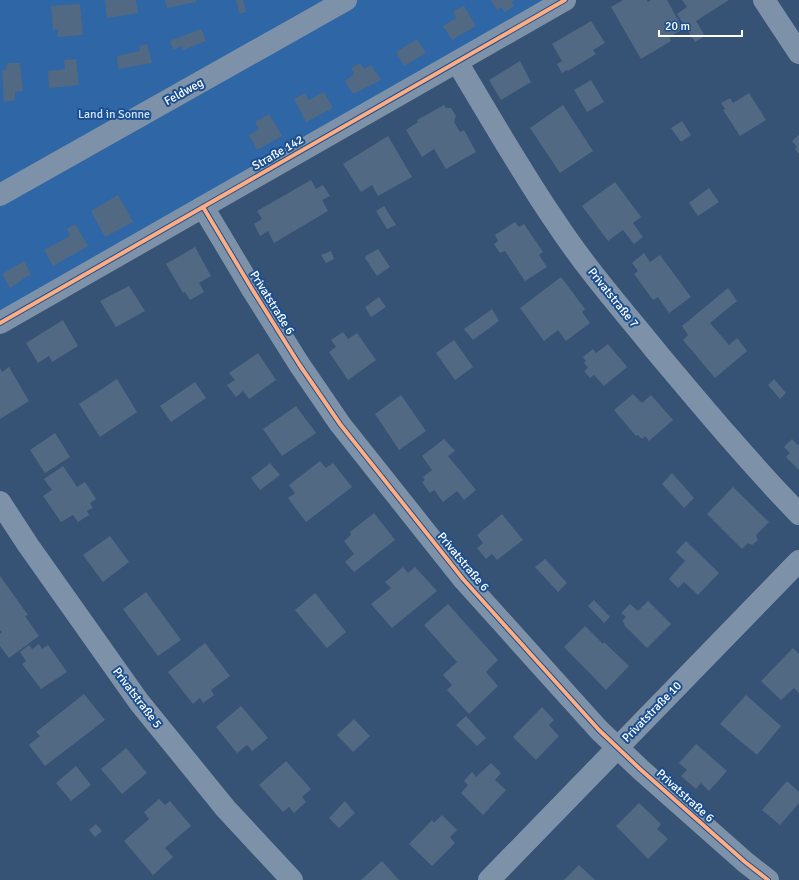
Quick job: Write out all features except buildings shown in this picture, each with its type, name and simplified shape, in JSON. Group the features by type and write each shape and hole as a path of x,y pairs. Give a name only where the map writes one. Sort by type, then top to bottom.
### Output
{"street":[{"name":"Feldweg","path":"0,196 346,0"},
{"name":"Straße 142","path":"0,322 565,0"},
{"path":"764,0 799,53"},
{"name":"Privatstraße 7","path":"457,62 524,175 602,286 702,407 759,472 799,514"},
{"name":"Privatstraße 6","path":"203,207 298,364 345,430 463,579 578,707 617,748 745,862 768,880"},
{"name":"Privatstraße 5","path":"0,502 28,545 138,702 226,808 292,880"},
{"name":"Privatstraße 10","path":"489,880 799,561"}],"green space":[{"name":"Land in Sonne","path":"0,0 548,0 0,311"}],"cycle path":[{"path":"0,323 565,0"},
{"path":"203,207 299,364 340,424 463,579 599,730 640,769 745,862 768,880"}]}
